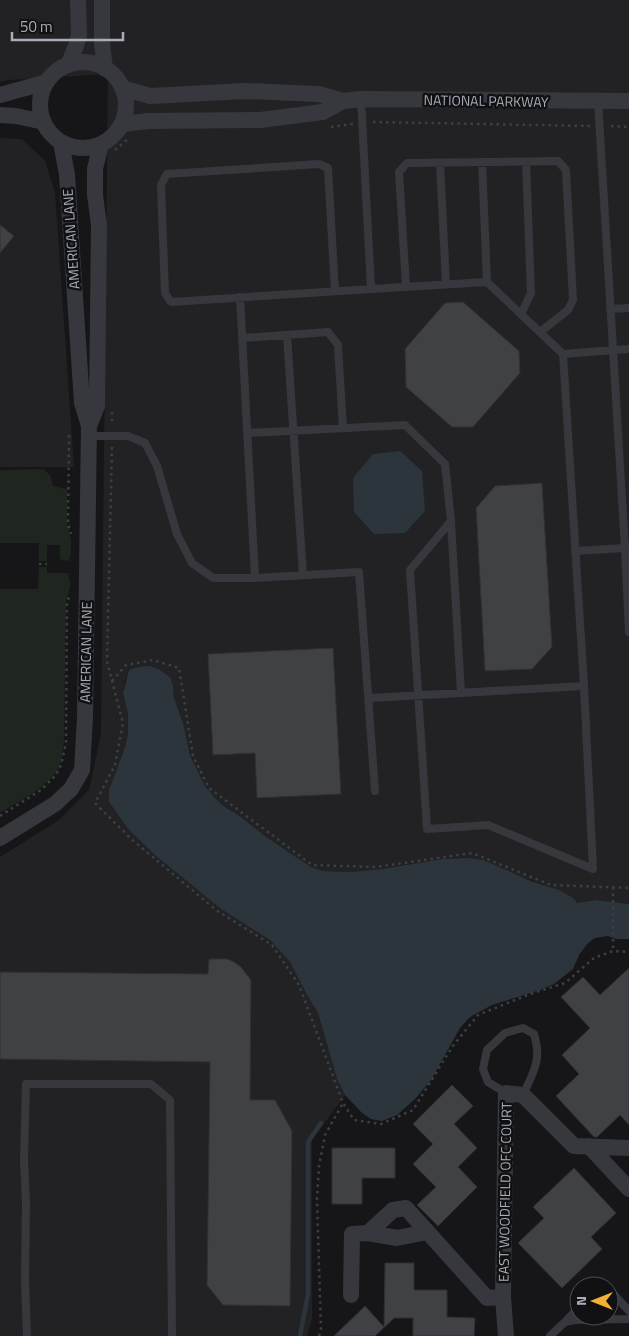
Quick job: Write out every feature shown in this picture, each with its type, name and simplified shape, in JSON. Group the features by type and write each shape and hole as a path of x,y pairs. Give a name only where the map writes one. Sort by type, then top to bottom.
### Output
{"street":[{"path":"68,65 79,35 78,0"},
{"path":"102,0 102,44 106,69"},
{"path":"83,62 97,64 106,69 119,82 125,95 126,130 113,136 107,148 74,147 62,142 51,134 44,122 40,108 41,95 47,82 56,72 68,65 83,62"},
{"path":"0,95 47,82"},
{"name":"NATIONAL PARKWAY","path":"122,88 150,96 246,91 319,94 343,102"},
{"name":"NATIONAL PARKWAY","path":"126,130 149,121 260,120 323,112 343,102 361,100 629,101"},
{"path":"0,116 16,116 44,122"},
{"name":"AMERICAN LANE","path":"0,838 55,804 71,789 82,770 85,718 89,431 82,403 67,175 62,142"},
{"name":"AMERICAN LANE","path":"89,431 98,406 99,225 94,169 107,148"},
{"name":"EAST WOODFIELD OFC COURT","path":"506,1336 503,1297 506,1093 523,1095 574,1146 629,1148"},
{"name":"EAST WOODFIELD OFC COURT","path":"589,1146 629,1188"},
{"path":"368,1233 393,1210 406,1208 487,1298 503,1297"},
{"path":"351,1295 352,1234 368,1233 397,1238 427,1232"}],"lane":[{"path":"361,100 370,289"},
{"path":"598,102 612,350 627,548 629,632"},
{"path":"451,521 410,570 427,829 488,826 593,869 584,686 563,354 487,282 482,162"},
{"path":"521,314 532,293 526,162"},
{"path":"406,287 399,172 406,163 558,162 566,170 573,300 568,310 540,332"},
{"path":"440,163 446,284"},
{"path":"335,291 328,168 319,164 166,174 161,185 165,294 171,302 487,282"},
{"path":"240,297 255,578"},
{"path":"610,309 629,308"},
{"path":"243,338 328,332 338,345 343,428"},
{"path":"287,335 303,575"},
{"path":"563,354 629,349"},
{"path":"248,433 405,425 445,464 451,521 461,693"},
{"path":"89,431 113,436 128,436 145,443 157,466 177,534 192,563 214,578 255,578 359,572 375,791"},
{"path":"575,551 627,548"},
{"path":"368,698 584,686"},
{"path":"506,1093 488,1082 483,1069 487,1050 505,1033 522,1028 534,1034 537,1046 537,1065 523,1095"},
{"path":"27,1336 24,1161 26,1084 151,1084 170,1100 172,1336"},
{"path":"619,1300 629,1312"},
{"path":"550,1336 569,1317"},
{"path":"564,1322 629,1319"}],"path":[{"path":"326,127 381,122 629,127"},
{"path":"107,148 126,130"},
{"path":"112,407 113,436 107,662 123,722 115,766 95,803 130,838 216,910 272,945 299,985 343,1103 354,1120 381,1124 413,1110 452,1047 478,1015 530,994 565,983 594,958 613,951 629,952"},
{"path":"69,435 68,524 73,541"},
{"path":"39,564 47,564"},
{"path":"0,816 41,790 62,765 66,742 67,603 72,588"},
{"path":"112,681 126,665 153,660 179,668 193,756 209,788 312,866 376,867 472,853 551,884 629,888"},
{"path":"613,887 613,951"},
{"path":"319,1336 321,1330 317,1198 319,1166 325,1135 343,1103"}],"shaded area":[{"path":"0,0 629,0 629,904 596,900 577,903 559,890 467,858 442,859 382,869 350,872 323,871 311,867 225,807 205,786 190,755 183,723 174,698 173,685 129,670 125,681 123,693 128,714 128,734 109,790 109,802 129,830 156,856 221,909 270,940 290,962 318,1013 337,1079 345,1095 312,1140 312,1319 307,1336 0,1336 0,857 59,820 89,790 101,734 108,74 0,82"},
{"path":"0,138 22,139 45,161 55,192 74,467 0,467"},
{"path":"400,451 422,471 425,511 405,533 374,534 354,512 353,478 373,454"},
{"path":"43,469 50,475 53,486 67,489 67,523 71,540 71,553 67,561 60,559 60,545 47,545 47,561 39,561 39,543 0,543 0,470"},
{"path":"39,567 47,567 47,573 68,573 70,581 66,601 63,753 57,771 46,784 0,813 0,589 38,589"},
{"path":"150,666 170,677 190,755 205,786 225,807 311,867 323,871 350,872 382,869 442,859 467,858 483,860 531,881 559,890 573,898 577,903 596,900 629,904 629,939 616,939 608,936 595,938 588,943 579,955 573,969 554,984 492,1005 470,1017 460,1028 431,1080 416,1098 397,1115 382,1121 371,1119 362,1113 345,1095 337,1079 318,1013 290,962 270,940 221,909 156,856 129,830 109,802 109,790 128,734 128,714 123,693 129,670"}],"building":[{"path":"0,225 14,236 0,253"},
{"path":"463,302 519,351 520,373 473,427 452,427 406,387 405,349 445,303"},
{"path":"542,483 552,647 532,669 485,671 476,508 495,486"},
{"path":"333,648 341,794 257,798 255,753 213,755 208,654"},
{"path":"209,959 227,959 234,962 241,967 251,980 250,1100 275,1100 292,1131 290,1306 223,1305 207,1285 210,1062 0,1059 0,972 208,974"},
{"path":"629,968 629,1125 620,1115 597,1137 594,1137 556,1096 579,1074 562,1055 590,1028 561,997 583,977 600,995"},
{"path":"452,1085 473,1106 454,1124 477,1148 458,1167 477,1187 438,1226 417,1205 436,1187 413,1164 433,1144 413,1124"},
{"path":"332,1148 395,1148 395,1178 362,1178 362,1204 332,1204"},
{"path":"574,1168 616,1213 591,1237 602,1249 574,1276 569,1276 569,1281 562,1288 518,1243 544,1218 533,1207"},
{"path":"385,1263 414,1263 414,1290 447,1290 447,1317 475,1318 474,1336 413,1336 413,1318 394,1318 375,1336 334,1336 365,1306 384,1327"}],"waterway":[{"path":"300,1336 308,1294 308,1142 321,1123"}]}
